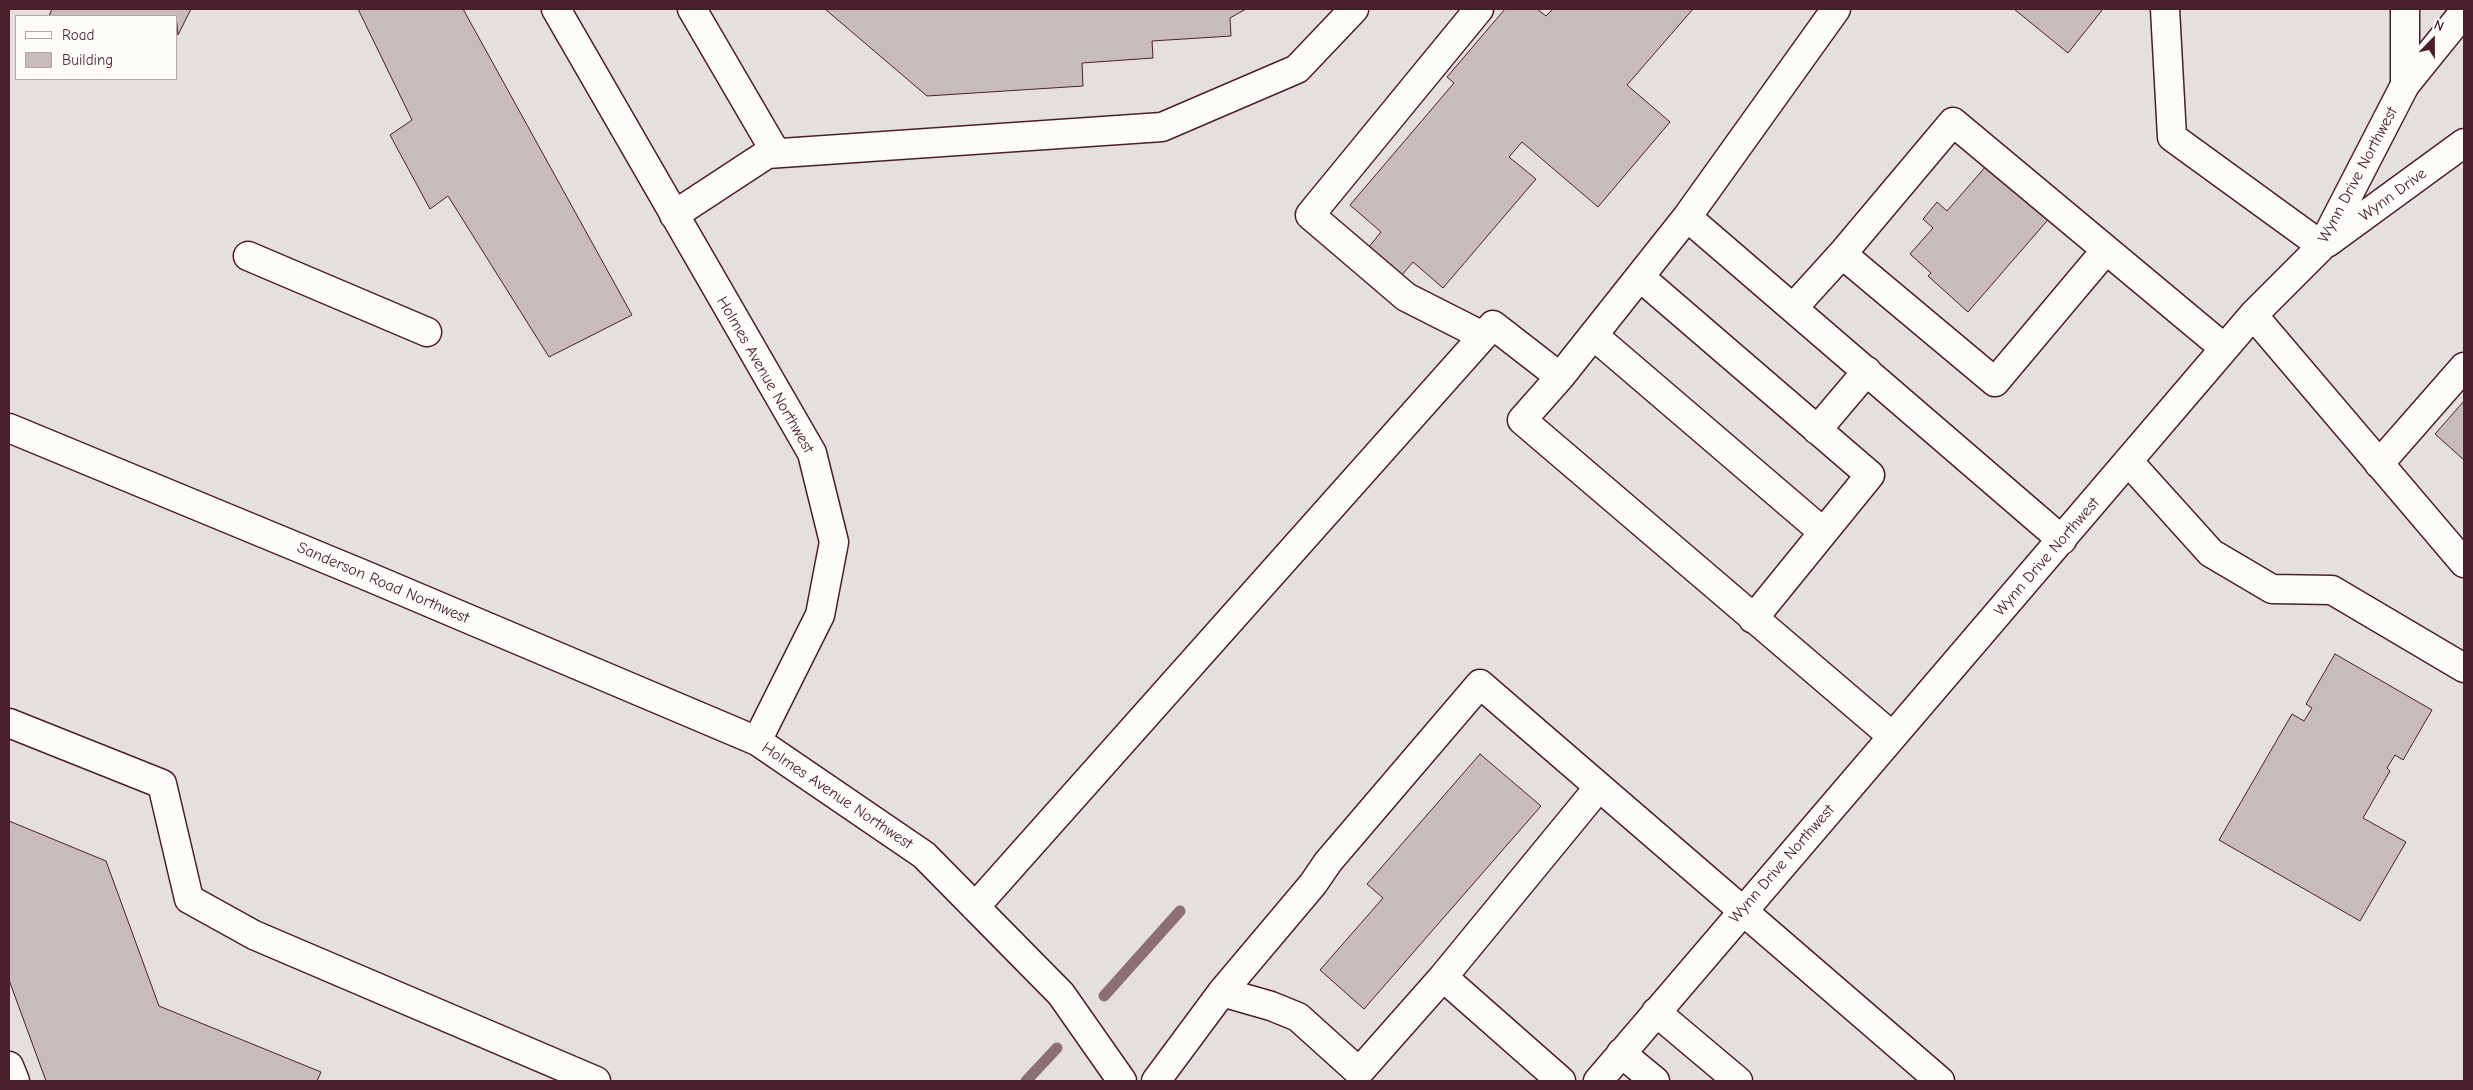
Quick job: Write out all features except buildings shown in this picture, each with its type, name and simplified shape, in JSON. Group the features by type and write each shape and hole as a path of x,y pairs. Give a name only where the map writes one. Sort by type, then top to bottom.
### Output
{"main road":[{"name":"Holmes Avenue Northwest","path":"556,9 812,453 834,542 820,615 757,741 924,855 1061,994 1122,1081"},
{"path":"692,9 776,153"},
{"path":"674,215 767,154 1162,126 1297,69 1354,9"},
{"path":"1479,9 1310,215 1406,297 1483,336"},
{"path":"1836,9 1687,218 1560,377 1522,420 1752,619 1892,736"},
{"path":"2165,9 2172,137 2322,246"},
{"path":"2405,9 2405,85"},
{"name":"Wynn Drive Northwest","path":"1598,1081 2062,540 2224,348 2253,315 2322,246 2405,85 2464,12"},
{"path":"1793,308 1842,254 1953,122 2224,348"},
{"name":"Wynn Drive","path":"2322,246 2464,143"},
{"path":"1687,218 2062,540"},
{"path":"1842,254 1995,382 2106,250"},
{"path":"248,256 427,332"},
{"path":"1640,277 1870,475 1752,619"},
{"path":"2253,315 2464,563"},
{"path":"975,907 1493,325 1560,377"},
{"path":"1593,335 1823,532"},
{"path":"2379,464 2464,367"},
{"path":"1817,430 1866,371"},
{"name":"Sanderson Road Northwest","path":"9,428 757,741"},
{"path":"2128,461 2211,553 2272,589 2332,590 2464,668"},
{"path":"1156,1081 1222,992 1313,884 1328,862 1480,684 1940,1081"},
{"path":"9,724 162,784 190,899 254,935 596,1081"},
{"path":"1222,992 1271,1006 1298,1017 1359,1072 1443,977 1599,787"},
{"path":"1443,977 1561,1081"},
{"path":"1656,1012 1738,1081"},
{"path":"1621,1053 1655,1081"},
{"path":"9,1066 15,1081"}],"shaded area":[{"path":"9,9 2464,9 2464,1081 9,1081"}],"waterway":[{"path":"1104,996 1180,911"},
{"path":"1026,1081 1057,1048"}]}
